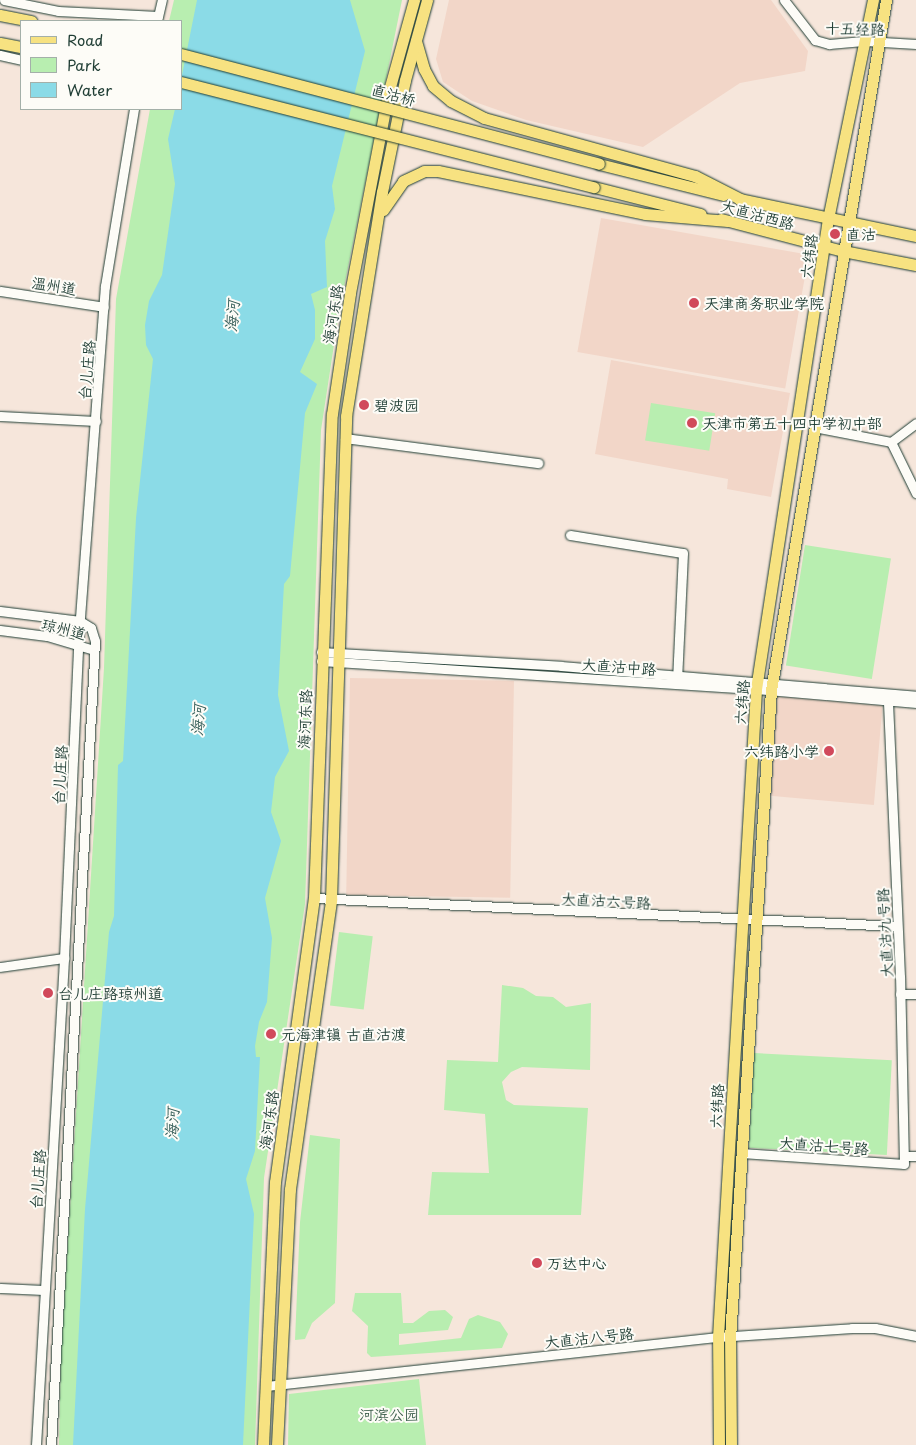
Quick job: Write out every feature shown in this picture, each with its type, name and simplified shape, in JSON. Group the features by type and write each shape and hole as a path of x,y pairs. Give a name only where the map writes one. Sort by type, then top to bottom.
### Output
{"main road":[{"name":"海河东路","path":"264,1445 275,1182 314,898 321,656 332,414 350,293 388,94 414,0"},
{"name":"海河东路","path":"277,1445 290,1189 331,900 336,657 345,438 360,319 377,223 416,40 427,0"},
{"name":"六纬路","path":"719,1445 742,920 756,686 828,219 866,40 872,0"},
{"name":"六纬路","path":"731,1445 724,1337 742,1153 771,687 886,0"},
{"path":"0,15 26,20"},
{"path":"416,40 424,69 433,86 452,102 476,114 695,176 744,201"},
{"path":"0,43 20,48"},
{"name":"直沽桥","path":"182,54 599,164"},
{"name":"大直沽西路","path":"182,82 843,251 916,265"},
{"name":"大直沽西路","path":"599,164 744,201 916,236"},
{"path":"377,223 388,199 403,182 431,171 645,214 728,221"}],"street":[{"path":"4,0 58,11 158,19 162,0"},
{"name":"十五经路","path":"784,0 815,40 829,44 866,40 916,44"},
{"path":"0,55 20,60"},
{"name":"台儿庄路","path":"36,1445 64,958 78,644 104,307 132,110"},
{"name":"温州道","path":"0,291 104,307"},
{"path":"0,416 96,422"},
{"path":"814,426 891,442 916,423"},
{"path":"345,438 538,462"},
{"path":"891,442 916,493"},
{"path":"570,535 683,553 677,680"},
{"name":"琼州道","path":"0,612 80,621 94,633 94,650 78,644 0,630"},
{"name":"台儿庄路","path":"51,1445 94,650"},
{"name":"大直沽中路","path":"321,656 916,696"},
{"name":"大直沽中路","path":"771,687 916,703"},
{"name":"大直沽九号路","path":"888,700 905,1160"},
{"name":"大直沽六号路","path":"314,898 897,926"},
{"path":"0,966 64,958"},
{"path":"900,994 916,994"},
{"name":"大直沽七号路","path":"742,1153 905,1160 916,1156"},
{"path":"0,1288 44,1290"},
{"name":"大直沽八号路","path":"266,1386 724,1337 852,1328 875,1328 916,1336"}],"shaded area":[{"path":"449,0 771,0 808,51 805,71 740,83 643,147 526,120 472,101 443,82 436,59"},
{"name":"天津商务职业学院","path":"601,218 809,255 785,389 577,352"},
{"name":"天津市第五十四中学初中部","path":"611,360 790,393 771,497 727,489 728,479 595,454"},
{"path":"350,678 514,681 510,898 346,895"},
{"name":"六纬路小学","path":"776,696 883,705 874,805 767,796"}],"green space":[{"path":"174,0 402,0 339,312 321,430 305,904 264,1178 255,1445 59,1445 61,1353 104,668 116,299 150,110 182,110 182,20 169,20"},
{"path":"651,403 715,413 709,451 645,441"},
{"path":"805,545 891,559 872,679 786,665"},
{"path":"339,932 373,936 364,1010 330,1005"},
{"path":"502,985 523,988 536,996 553,997 566,1007 591,1003 590,1070 522,1067 511,1072 502,1082 506,1100 514,1105 588,1108 581,1215 428,1215 432,1172 489,1173 485,1114 444,1110 447,1060 498,1062"},
{"path":"754,1053 892,1060 887,1155 749,1148"},
{"path":"310,1135 340,1139 335,1303 312,1323 305,1339 295,1340 300,1222"},
{"path":"355,1293 401,1293 403,1323 413,1323 429,1311 445,1310 453,1317 448,1330 399,1334 399,1345 461,1338 469,1319 478,1315 500,1322 508,1334 502,1348 371,1357 367,1353 368,1326 352,1311"},
{"name":"河滨公园","path":"419,1379 426,1445 288,1445 289,1394"}],"water":[{"name":"海河","path":"197,0 350,0 365,51 332,186 335,209 325,241 327,287 311,294 315,310 315,339 300,372 317,384 305,413 290,576 284,584 278,695 289,751 275,777 271,812 281,841 265,898 272,938 267,1002 259,1022 255,1046 256,1057 260,1057 255,1151 246,1179 254,1214 243,1445 73,1445 85,1209 109,932 114,916 118,765 123,761 136,518 153,359 146,345 145,325 149,301 162,275 175,184 168,139 175,110 182,110 182,75"}],"place":[{"name":"直沽","path":"835,234"},
{"name":"天津商务职业学院","path":"694,303"},
{"name":"碧波园","path":"364,405"},
{"name":"天津市第五十四中学初中部","path":"692,423"},
{"name":"六纬路小学","path":"829,751"},
{"name":"台儿庄路琼州道","path":"48,993"},
{"name":"元海津镇 古直沽渡","path":"271,1034"},
{"name":"万达中心","path":"537,1263"}]}
